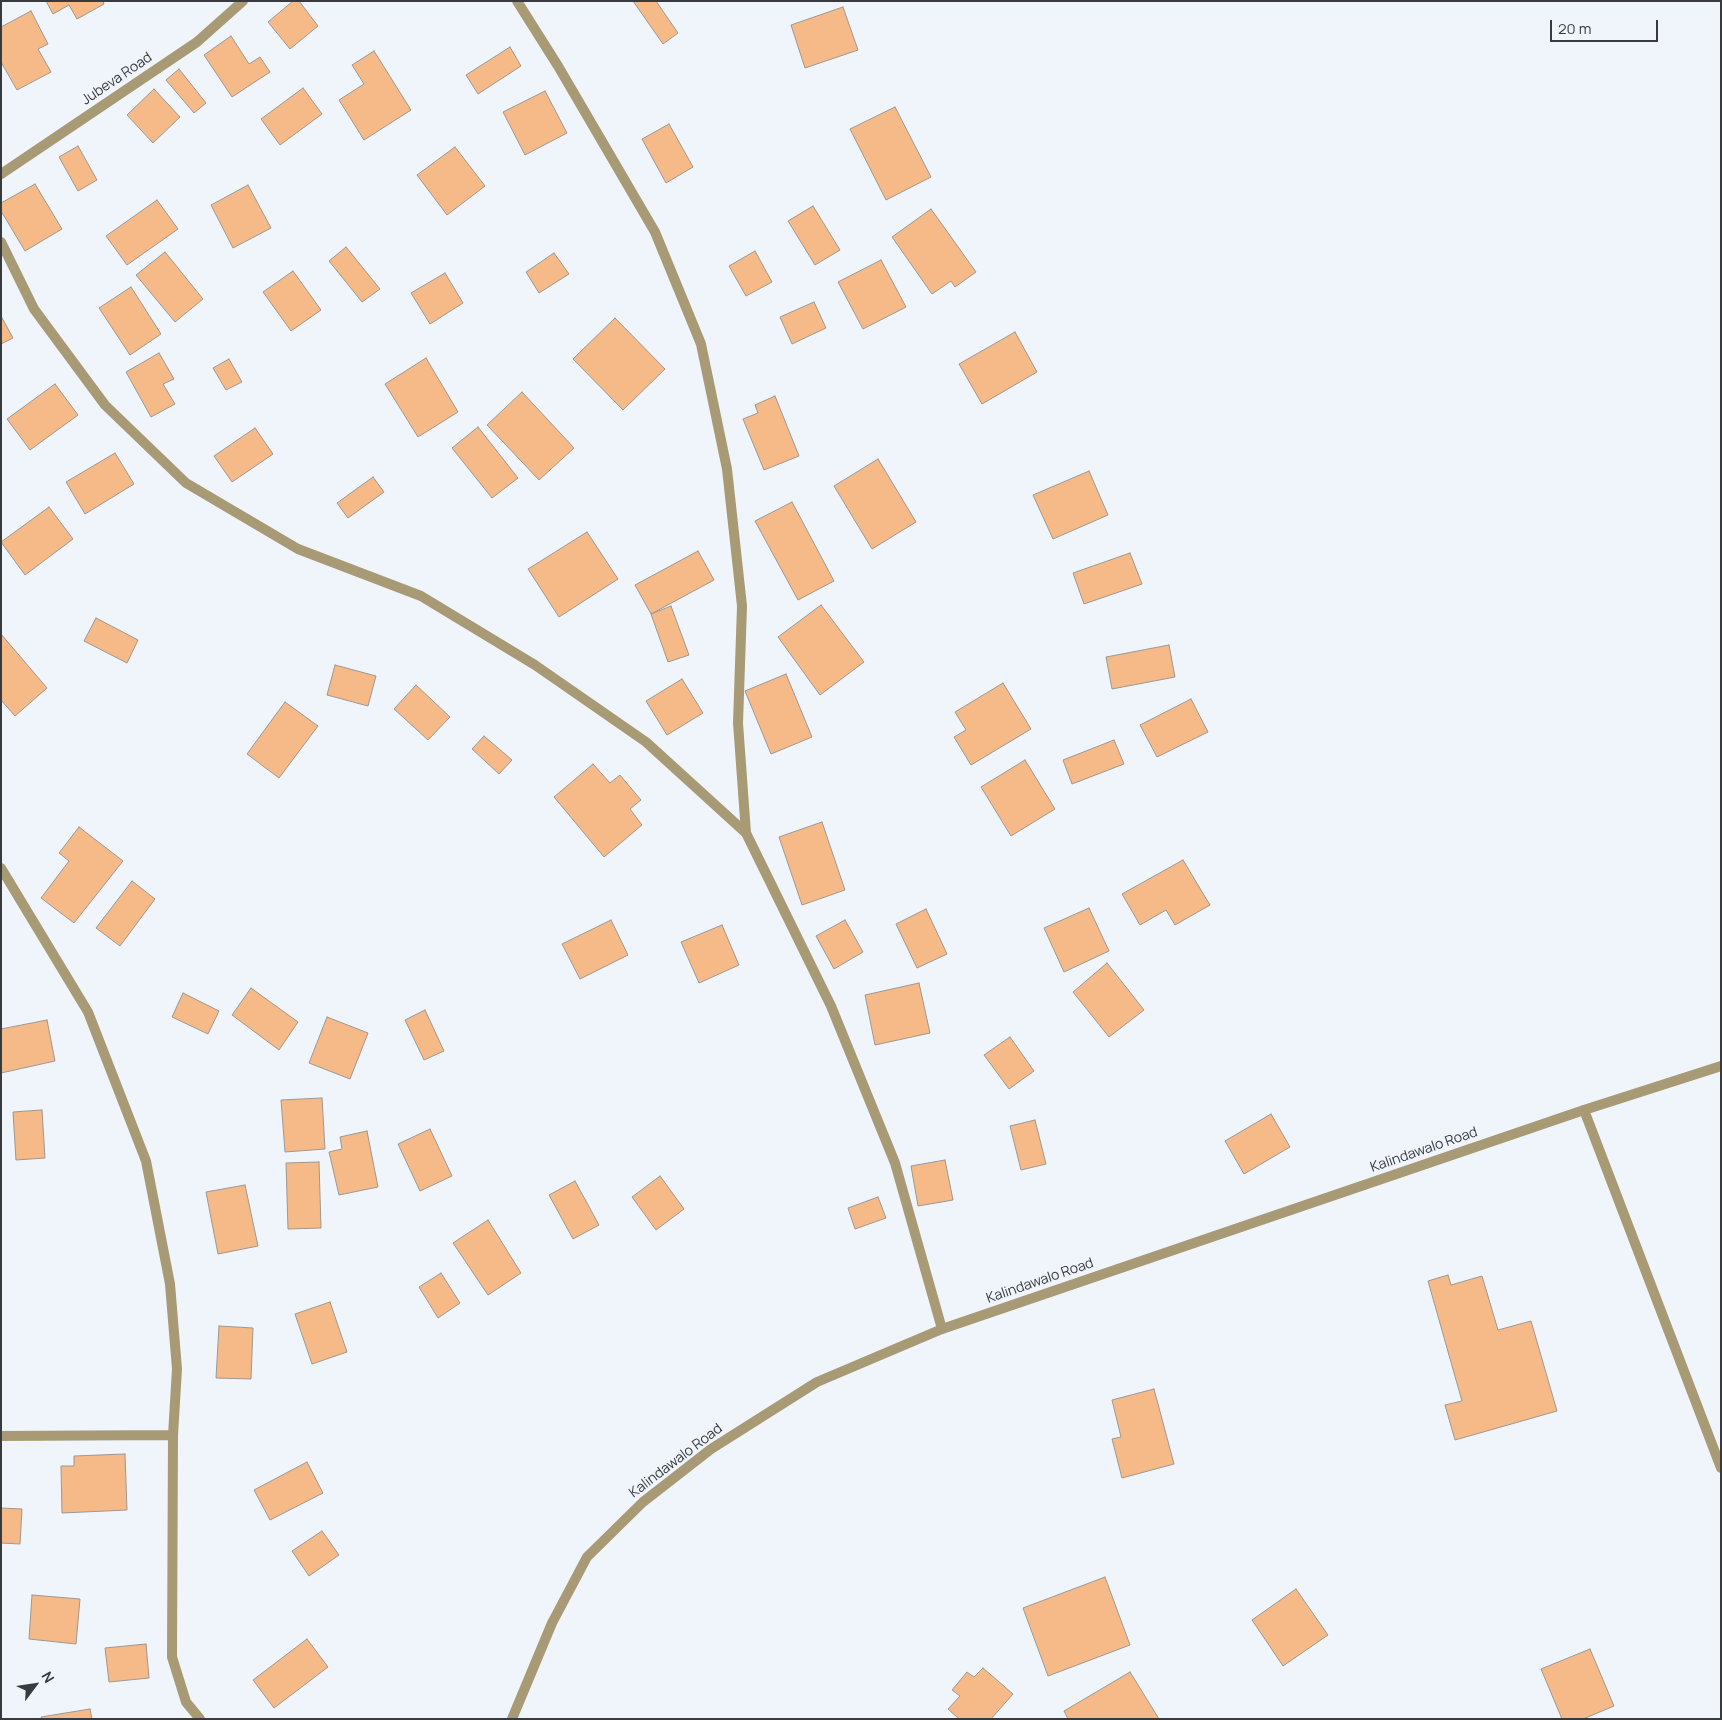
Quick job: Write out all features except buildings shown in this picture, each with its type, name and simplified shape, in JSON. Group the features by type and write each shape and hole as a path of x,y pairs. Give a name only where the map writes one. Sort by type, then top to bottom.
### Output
{"street":[{"name":"Jubeva Road","path":"1,174 197,42 243,1"},
{"path":"516,1 558,66 655,232 700,344 727,468 742,606 738,723 746,833"},
{"path":"1,242 34,310 105,405 186,484 298,549 420,596 535,665 646,742 746,833 832,1006 894,1163 942,1329"},
{"path":"1,868 88,1012 146,1161 170,1284 177,1369 173,1435 172,1657 186,1702 200,1719"},
{"name":"Kalindawalo Road","path":"512,1719 552,1623 586,1557 643,1502 711,1449 817,1382 942,1329 1584,1110 1721,1066"},
{"path":"1584,1110 1721,1468"},
{"path":"1,1436 173,1435"}]}
